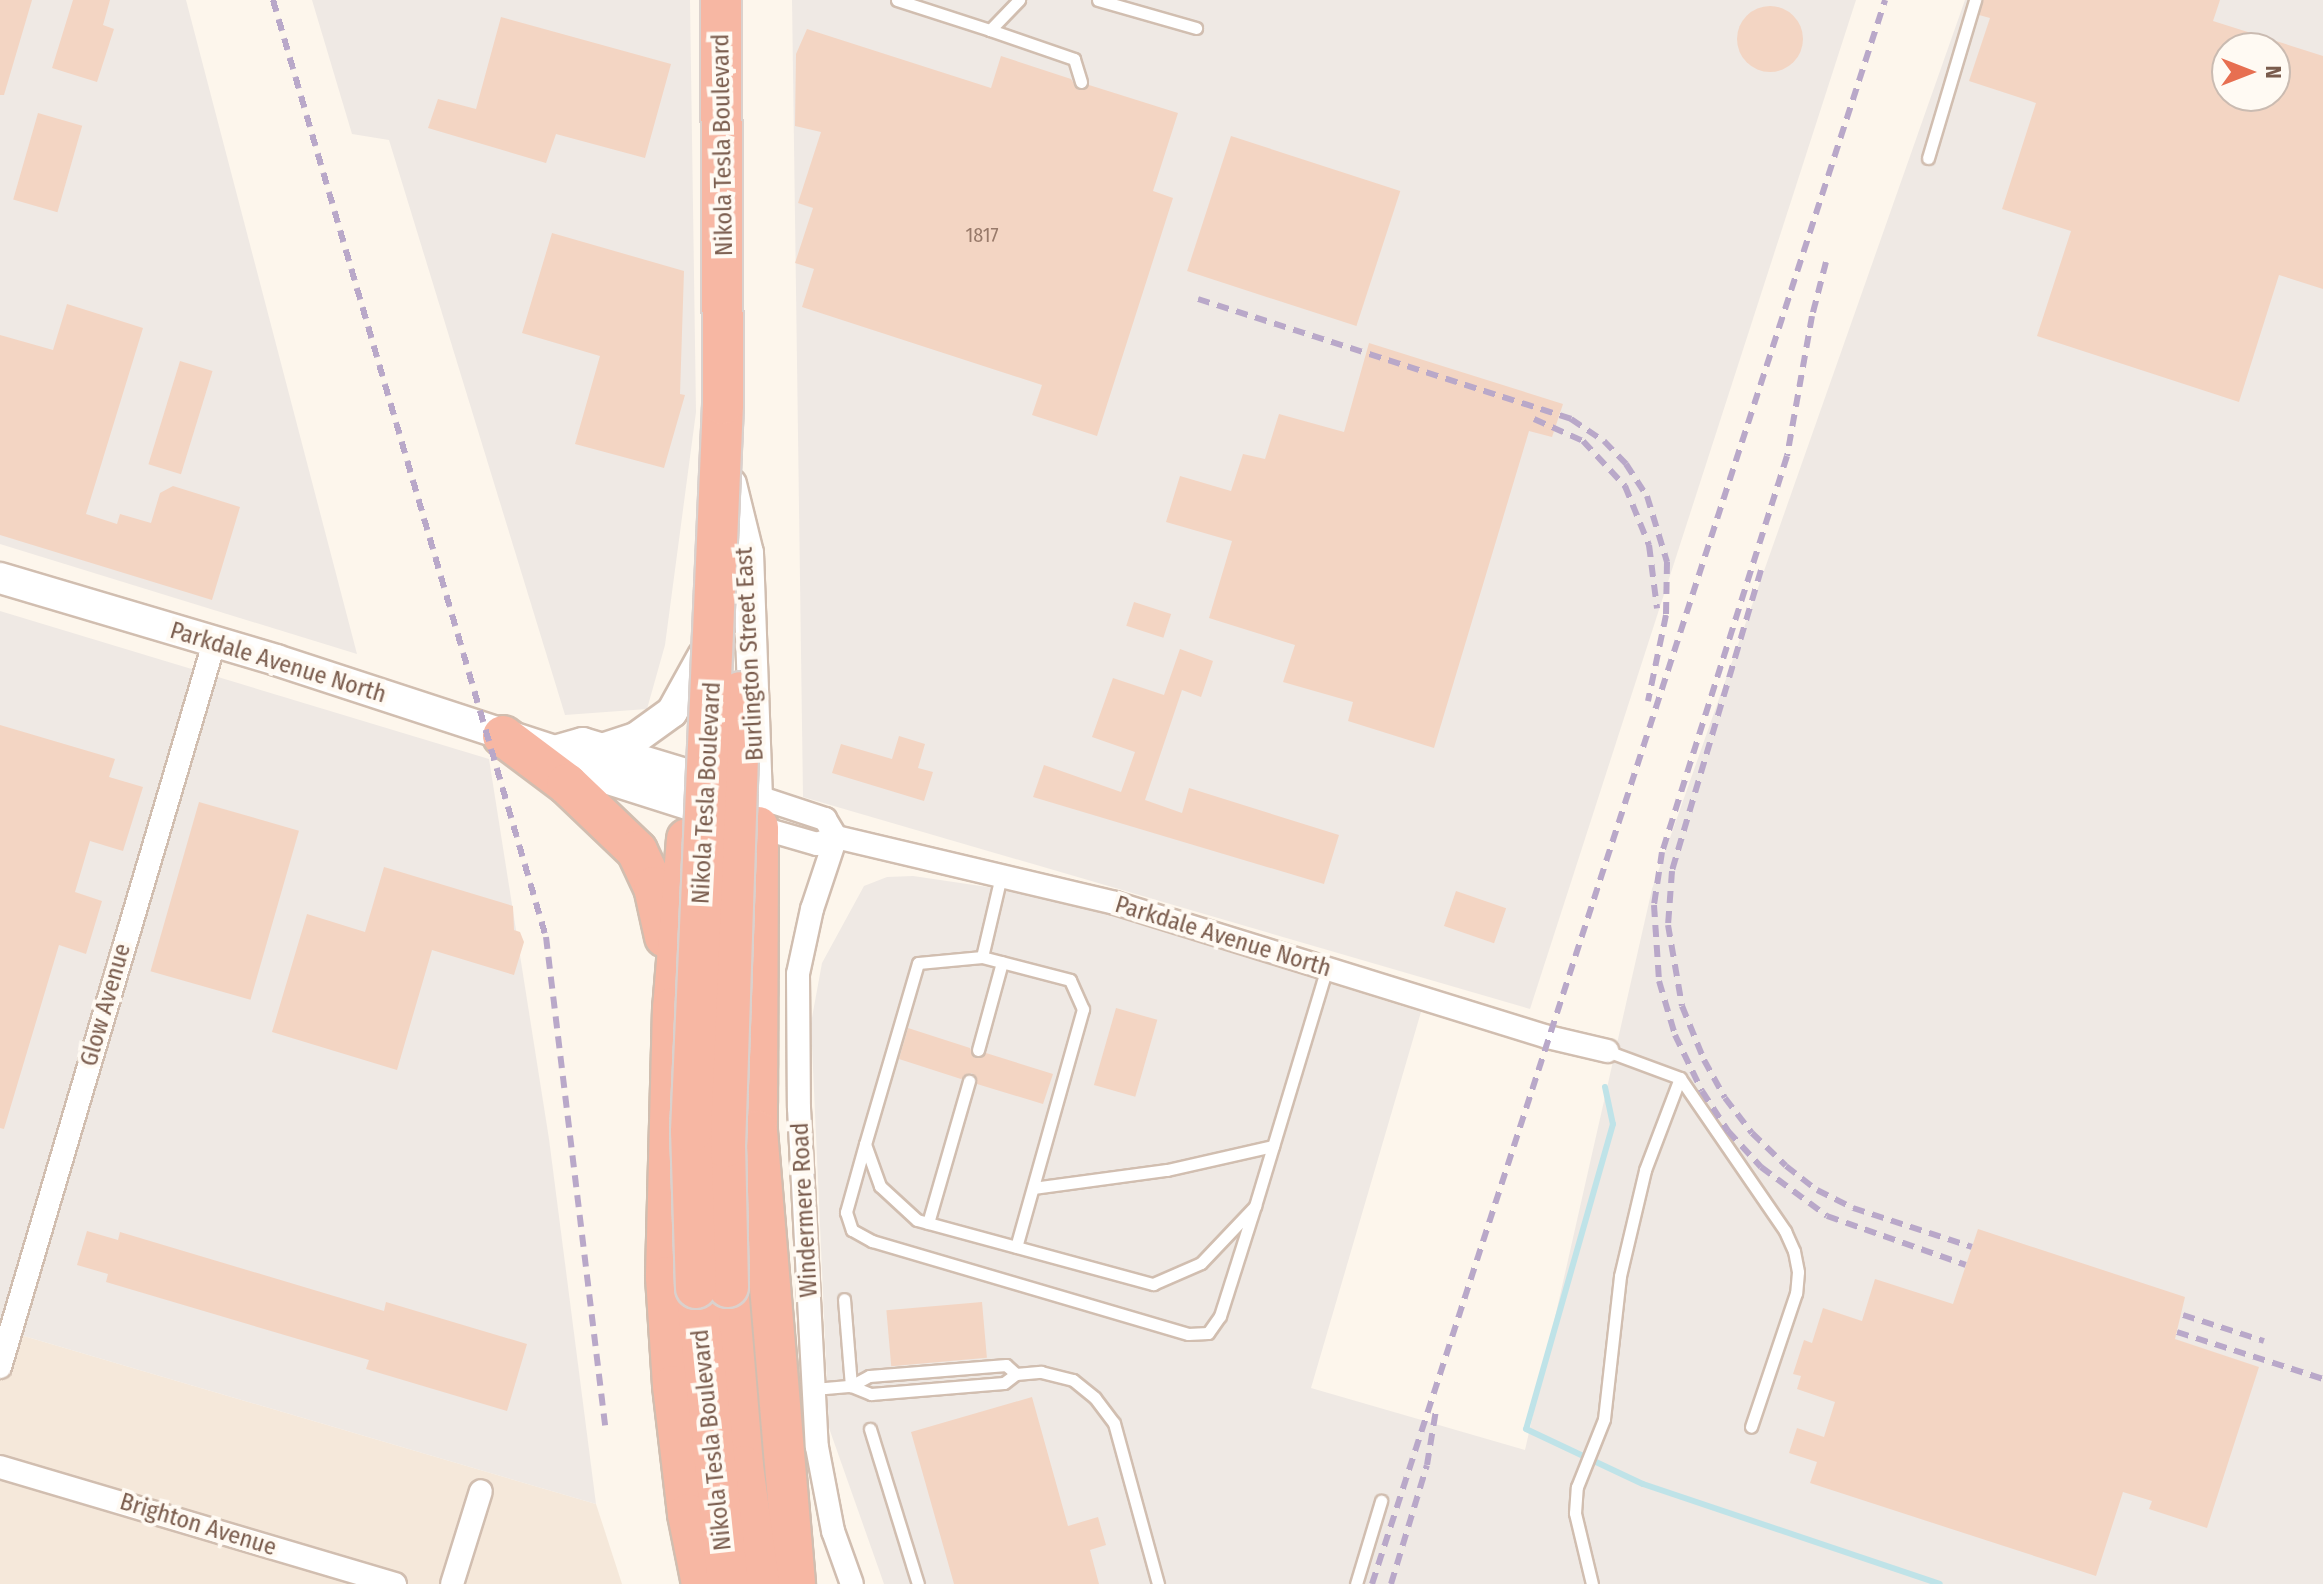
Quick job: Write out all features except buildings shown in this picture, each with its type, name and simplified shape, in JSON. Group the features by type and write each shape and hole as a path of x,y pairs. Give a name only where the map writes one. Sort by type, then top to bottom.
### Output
{"highway":[{"name":"Nikola Tesla Boulevard","path":"721,0 723,404 691,1132 712,1288 743,1466 759,1584"},
{"name":"Nikola Tesla Boulevard","path":"728,1584 712,1288 725,1147 741,665 749,228 745,0"},
{"path":"503,736 567,784 637,851 654,887 666,944 673,1008 666,1277 673,1386 688,1514 702,1584"},
{"path":"725,801 756,970 757,1131 795,1584"},
{"path":"673,1008 725,801"}],"main road":[{"name":"Burlington Street East","path":"725,801 748,553 731,484 731,0"},
{"name":"Burlington Street East","path":"725,801 703,656 713,552 731,484"},
{"path":"713,552 720,643 725,801"},
{"name":"Parkdale Avenue North","path":"0,578 555,751 577,769 725,801"},
{"path":"602,749 636,738 672,712 703,656"},
{"name":"Parkdale Avenue North","path":"555,751 583,743 725,801"}],"street":[{"name":"Glow Avenue","path":"0,1367 214,643"},
{"name":"Parkdale Avenue North","path":"725,801 817,844 836,837 1115,903 1607,1051"},
{"name":"Windermere Road","path":"836,837 812,909 798,974 799,1108 817,1447 828,1503 852,1584"},
{"name":"Brighton Avenue","path":"0,1467 395,1584"},
{"path":"452,1584 481,1491"}],"lane":[{"path":"897,0 1074,59 1081,82"},
{"path":"990,30 1019,0"},
{"path":"1098,0 1196,28"},
{"path":"1928,158 1975,0"},
{"path":"982,957 1001,876"},
{"path":"1016,1247 1083,1009 1070,980 982,957 918,963 846,1212 852,1230 872,1241 1188,1334 1208,1333 1220,1316 1327,968"},
{"path":"978,1050 1002,962"},
{"path":"1607,1051 1680,1078 1785,1231 1797,1261 1796,1293 1751,1427"},
{"path":"1592,1584 1575,1513 1577,1487 1604,1419 1620,1276 1645,1170 1680,1078"},
{"path":"928,1223 969,1081"},
{"path":"865,1144 880,1186 917,1220 1153,1284 1201,1263 1255,1206"},
{"path":"1033,1188 1167,1170 1273,1146"},
{"path":"844,1299 851,1386"},
{"path":"814,1389 851,1386 869,1376 1006,1365 1016,1374"},
{"path":"851,1386 871,1394 1004,1383 1016,1374 1041,1372 1073,1380 1095,1398 1114,1423 1158,1584"},
{"path":"870,1429 918,1584"},
{"path":"1356,1584 1381,1501"}],"shaded area":[{"path":"0,0 186,0 357,654 0,544"},
{"path":"312,0 690,0 696,412 665,645 647,709 565,715 389,140 352,134"},
{"path":"792,0 1856,0 1530,1009 803,797"},
{"path":"1965,0 2323,0 2323,1584 884,1584 829,1428 811,1023 822,963 864,886 887,877 913,876 1049,896 1421,1012 1311,1388 1525,1450 1652,889"},
{"path":"0,611 489,759 549,1139 596,1504 0,1329"},
{"path":"0,1329 596,1504 622,1584 0,1584"}],"waterway":[{"path":"1605,1087 1613,1124 1526,1429 1643,1484 1940,1584"}],"railway":[{"path":"273,0 546,937 605,1425"},
{"path":"1372,1584 1885,0"},
{"path":"1826,262 1812,316 1787,456 1662,852 1654,905 1659,981 1675,1035 1702,1091 1728,1131 1761,1167 1827,1216 1966,1265"},
{"path":"1198,299 1571,419 1604,441 1626,464 1647,496 1667,562 1666,615 1648,701"},
{"path":"1534,419 1583,441 1625,486 1649,545 1657,608"},
{"path":"1761,570 1672,871 1668,925 1682,1006 1704,1060 1725,1098 1752,1133 1786,1166 1817,1190 1853,1208 1972,1247"},
{"path":"2183,1315 2264,1341"},
{"path":"2177,1332 2323,1379"},
{"path":"1391,1584 1427,1465 1436,1410"}]}
